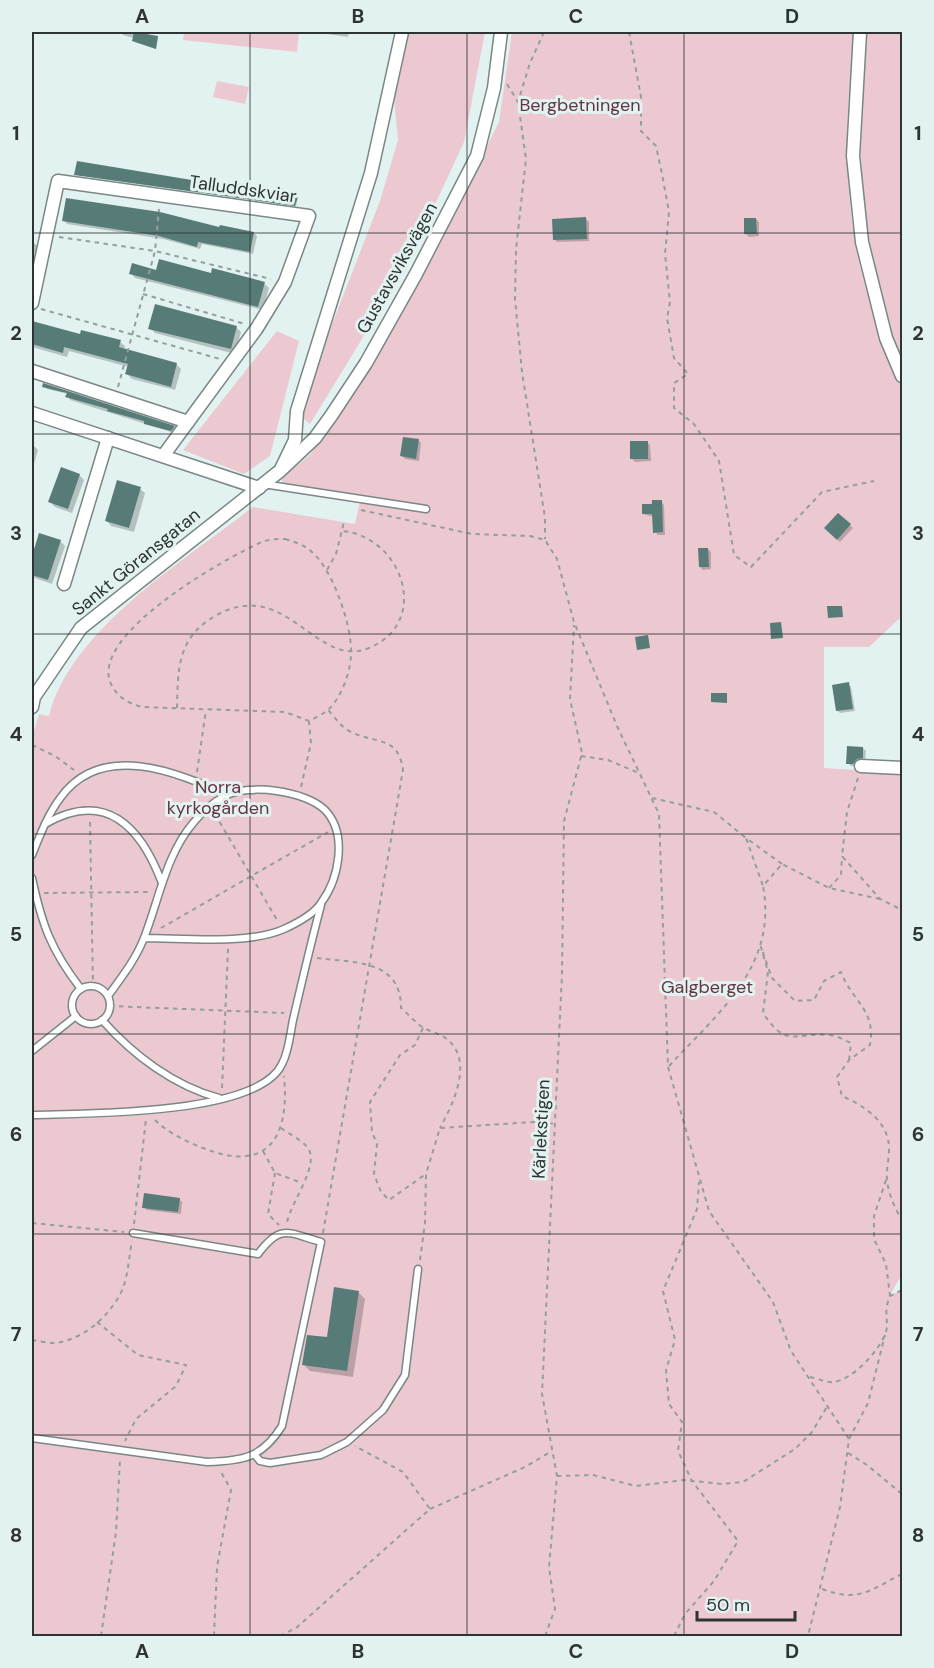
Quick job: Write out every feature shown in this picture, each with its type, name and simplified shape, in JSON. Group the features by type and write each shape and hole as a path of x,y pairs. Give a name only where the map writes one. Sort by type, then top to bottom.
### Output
{"street":[{"path":"281,470 295,440 297,411 371,173 402,32"},
{"name":"Gustavsviksvägen","path":"261,486 315,438 366,363 463,185 485,132 501,32"},
{"path":"860,32 853,156 862,242 885,338 903,376"},
{"name":"Talluddskviar","path":"32,305 58,181 309,216 285,282 257,328 163,456"},
{"path":"32,371 188,422"},
{"path":"32,413 261,486"},
{"path":"64,584 108,438"},
{"name":"Sankt Göransgatan","path":"32,707 34,697 81,628 261,486"},
{"path":"861,766 903,768"}],"lane":[{"path":"261,486 426,509"},
{"path":"32,855 45,824 62,796 78,781 96,771 115,766 140,765 196,781 227,795"},
{"path":"32,1115 147,1110 222,1099 245,1094 261,1087 283,1064 321,905 338,861 335,827 326,811 314,802 298,795 267,790 227,795 210,806 193,822 157,892 144,938 132,962 108,996"},
{"path":"45,824 64,813 90,810 128,824 154,861 162,883"},
{"path":"32,878 53,949 81,989"},
{"path":"144,938 229,938 262,935 283,929 321,905"},
{"path":"93,986 108,996 110,1006 102,1020 91,1024 76,1017 73,1011 73,999 81,989 93,986"},
{"path":"32,1051 76,1017"},
{"path":"102,1020 140,1056 174,1081 222,1099"},
{"path":"32,1438 207,1462 227,1461 255,1455 266,1448 282,1426 321,1242 285,1232 270,1238 258,1254 133,1233"},
{"path":"255,1455 260,1461 270,1464 321,1455 347,1442 383,1410 405,1375 418,1269"}],"path":[{"path":"544,32 530,63 518,102 526,159 516,249 514,299 522,372 545,518 545,540 557,559 574,622 659,814 668,1067 709,1211 773,1302 791,1351 849,1439"},
{"path":"629,32 641,97 641,131 656,146 669,212 664,254 670,302 667,318 674,358 688,374 674,383 674,408 694,424 719,461 734,555 751,567 822,492 874,481"},
{"path":"115,398 155,250 161,195"},
{"path":"48,236 155,250 285,282"},
{"path":"143,294 257,328"},
{"path":"32,305 232,363"},
{"path":"357,509 472,534 530,536 545,540"},
{"path":"327,571 336,554 344,522"},
{"path":"177,708 181,653 192,635 205,622 238,606 254,605 277,610 315,636 352,652 370,647 389,635 399,619 404,583 397,567 374,543 350,532 342,531"},
{"path":"285,539 302,544 314,554 327,571 347,626 352,652 346,678 328,710 309,721 285,712 142,707 126,702 109,680 111,659 135,626 204,572 265,541 285,539"},
{"name":"Kärlekstigen","path":"545,1636 555,1609 549,1567 557,1476 542,1394 562,974 564,821 581,756 570,699 574,622"},
{"path":"196,781 206,710"},
{"path":"321,1242 404,770 396,749 384,741 354,733 340,725 328,710"},
{"path":"298,795 305,777 311,743 309,721"},
{"path":"32,745 55,756 74,770 78,781"},
{"path":"581,756 608,760 641,774"},
{"path":"829,888 841,875 847,812 861,766"},
{"path":"652,798 714,812 782,864 829,888 880,899 903,910"},
{"path":"210,806 283,929"},
{"path":"90,810 93,986"},
{"path":"144,938 335,827"},
{"path":"668,1067 715,1020 750,970 761,948 765,932 766,908 762,886 746,838"},
{"path":"842,856 880,899"},
{"path":"762,886 782,864"},
{"path":"35,893 157,892"},
{"path":"222,1099 224,1011 229,938"},
{"path":"761,948 768,972 763,1012 774,1029 791,1038 830,1035 851,1043 849,1060"},
{"path":"761,948 772,978 795,1001 814,1000 824,981 841,972 848,991 864,1008 873,1028 870,1045 849,1060 837,1077 842,1096 862,1106 876,1117 886,1133 889,1148 887,1177 874,1216 874,1239 886,1264 890,1296 884,1309 886,1330 868,1403 849,1439 840,1507 808,1636"},
{"path":"308,957 368,965 392,977 401,995 401,1008 423,1028 446,1038 457,1054 461,1077 426,1174 425,1223 418,1269"},
{"path":"110,1006 295,1014"},
{"path":"423,1028 415,1045 400,1055 370,1102 370,1119 377,1144 374,1173 381,1192 388,1200 426,1174"},
{"path":"147,1110 160,1125 193,1144 218,1154 241,1159 263,1151 281,1128 285,1089 283,1064"},
{"path":"32,1340 55,1343 90,1329 109,1311 123,1287 133,1233 147,1110"},
{"path":"441,1128 534,1122 555,1124"},
{"path":"281,1128 307,1146 311,1154 310,1166 288,1214 285,1232"},
{"path":"263,1151 275,1173 268,1214 285,1232"},
{"path":"275,1173 303,1184"},
{"path":"887,1177 894,1204 903,1220"},
{"path":"674,1636 686,1614 714,1581 738,1541 692,1481 678,1451 682,1422 669,1404 666,1370 675,1340 663,1291 697,1209 699,1179"},
{"path":"32,1223 133,1233"},
{"path":"890,1296 903,1290"},
{"path":"810,1377 833,1382 856,1371 874,1354 886,1330"},
{"path":"557,1476 593,1476 636,1486 658,1482 692,1481 722,1484 743,1482 795,1449 812,1432 828,1405"},
{"path":"347,1442 403,1472 430,1509"},
{"path":"280,1636 296,1628 430,1509 525,1467 552,1451"},
{"path":"848,1453 903,1494"},
{"path":"214,1636 217,1567 231,1490 220,1469"},
{"path":"821,1589 843,1597 862,1594 903,1574"}],"green space":[{"path":"184,32 299,32 297,52 183,40"},
{"path":"405,32 485,32 464,142 406,267 310,424 299,415 303,399 380,201 398,140 393,88"},
{"path":"512,32 856,32 847,137 851,216 856,250 879,336 886,356 902,384 902,616 869,647 824,647 824,768 902,773 902,1274 890,1295 902,1290 902,1636 32,1636 32,738 39,714 49,716 61,684 80,654 105,626 164,574 253,507 355,524 361,496 287,488 281,479 311,454 424,269 470,180 499,122"},
{"path":"866,32 902,32 902,363 891,337 879,290 863,193 861,98"},
{"path":"217,81 249,87 245,104 213,97"},
{"path":"277,331 299,341 270,456 244,474 183,450"}],"building":[{"path":"134,32 158,36 156,49 132,41"},
{"path":"77,161 234,187 234,185 277,190 298,196 295,206 74,175"},
{"path":"66,198 160,212 219,227 220,225 254,232 250,252 198,242 197,247 159,236 62,221"},
{"path":"586,217 587,239 553,240 552,219"},
{"path":"744,218 756,218 757,234 744,234"},
{"path":"159,259 211,273 212,268 265,282 258,307 129,274 132,263 156,270"},
{"path":"155,304 237,326 231,349 148,329"},
{"path":"32,321 80,334 81,330 121,340 119,347 177,363 171,387 125,374 128,364 64,347 63,353 32,344"},
{"path":"43,383 175,426 171,431 144,424 144,421 65,397 67,393 42,387"},
{"path":"403,437 419,439 416,459 400,456"},
{"path":"630,441 648,441 648,459 630,459"},
{"path":"61,467 80,474 68,509 48,502"},
{"path":"117,480 141,487 129,528 105,521"},
{"path":"652,500 662,500 663,532 653,533 652,514 642,514 642,504 652,504"},
{"path":"838,513 851,524 837,540 824,528"},
{"path":"39,533 61,540 48,580 32,575 32,556"},
{"path":"698,548 708,548 709,567 699,567"},
{"path":"827,606 842,606 843,617 828,618"},
{"path":"781,622 783,638 771,639 770,623"},
{"path":"648,635 650,648 637,650 635,637"},
{"path":"849,682 853,709 836,711 832,685"},
{"path":"711,693 727,693 727,703 711,702"},
{"path":"847,746 863,747 863,758 857,759 853,764 846,764"},
{"path":"144,1193 180,1198 178,1212 142,1208"},
{"path":"334,1287 359,1291 347,1371 302,1365 307,1335 327,1337"}],"park label":[{"name":"Bergbetningen","path":"580,105"},
{"name":"Norra kyrkogården","path":"218,797"},
{"name":"Galgberget","path":"707,987"}]}
